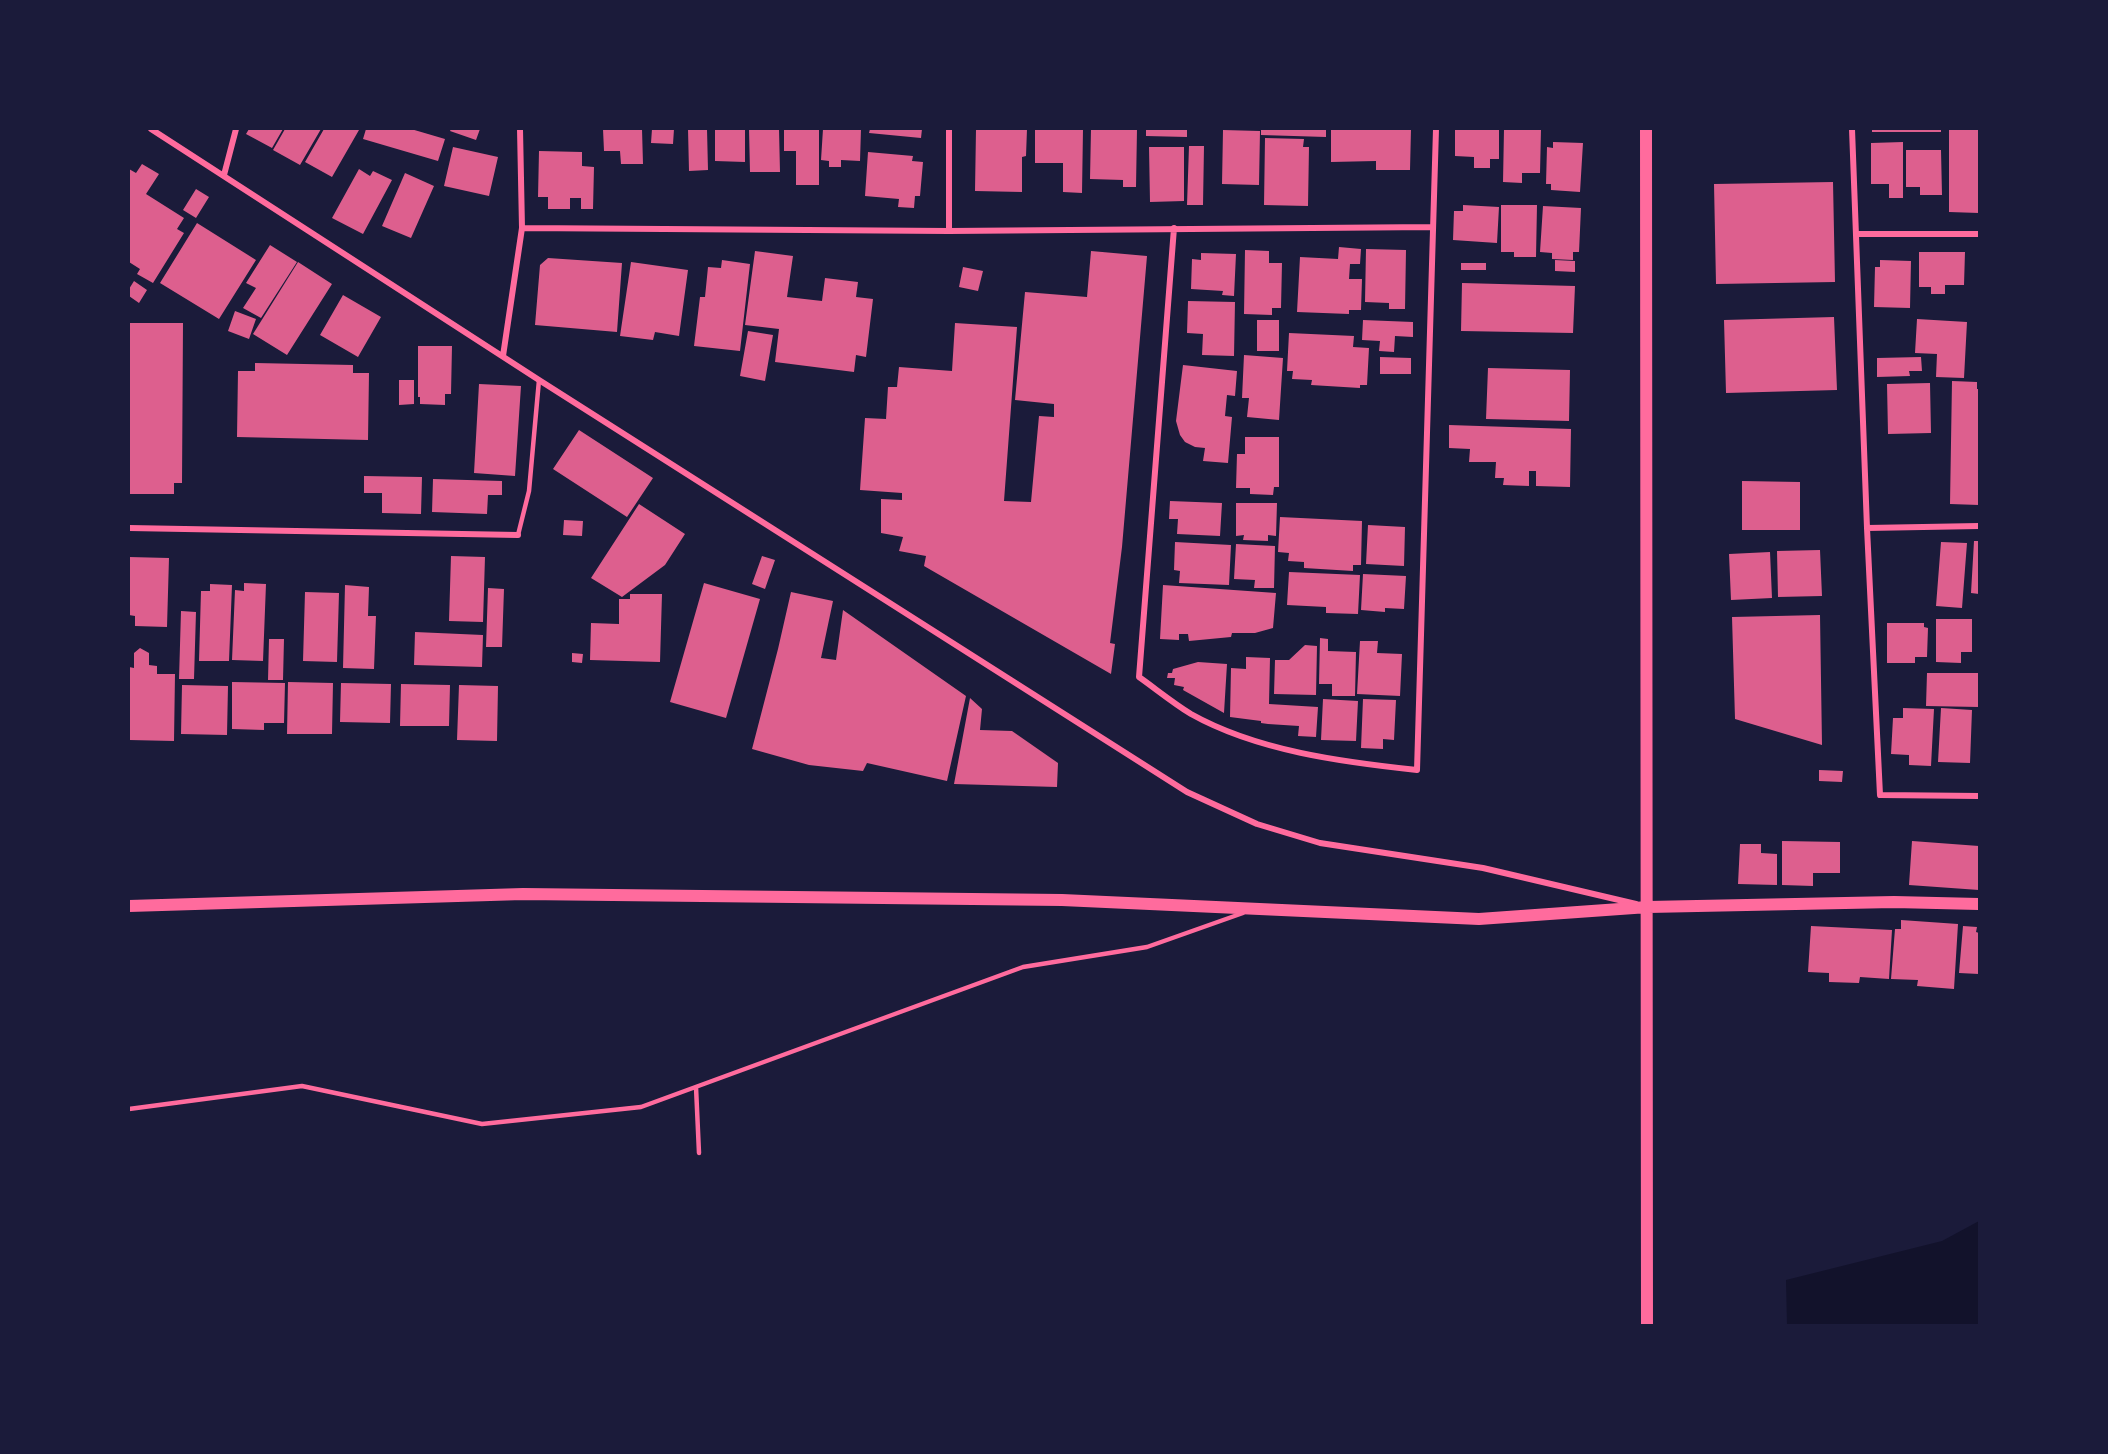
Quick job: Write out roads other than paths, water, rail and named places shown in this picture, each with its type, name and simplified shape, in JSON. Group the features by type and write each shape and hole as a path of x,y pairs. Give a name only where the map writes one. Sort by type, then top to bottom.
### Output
{"main road":[{"path":"1646,129 1647,1325"},
{"path":"129,906 535,894 1062,900 1479,919 1648,907 1894,902 1979,904"}],"street":[{"path":"152,129 539,380 1186,792 1257,824 1320,843 1483,868 1648,907"},
{"path":"225,175 236,129"},
{"path":"503,356 522,228 520,129"},
{"path":"949,129 949,231"},
{"path":"1174,228 1139,677 1192,714 1249,739 1311,756 1417,770 1436,129"},
{"path":"1852,129 1880,795 1979,796"},
{"path":"522,228 949,231 1433,227"},
{"path":"1856,234 1979,234"},
{"path":"1867,528 1979,526"},
{"path":"129,528 518,535"}],"lane":[{"path":"518,535 529,491 539,380"},
{"path":"129,1109 302,1086 483,1124 641,1107 1023,967 1147,947 1254,909"},
{"path":"696,1086 699,1153"}]}
